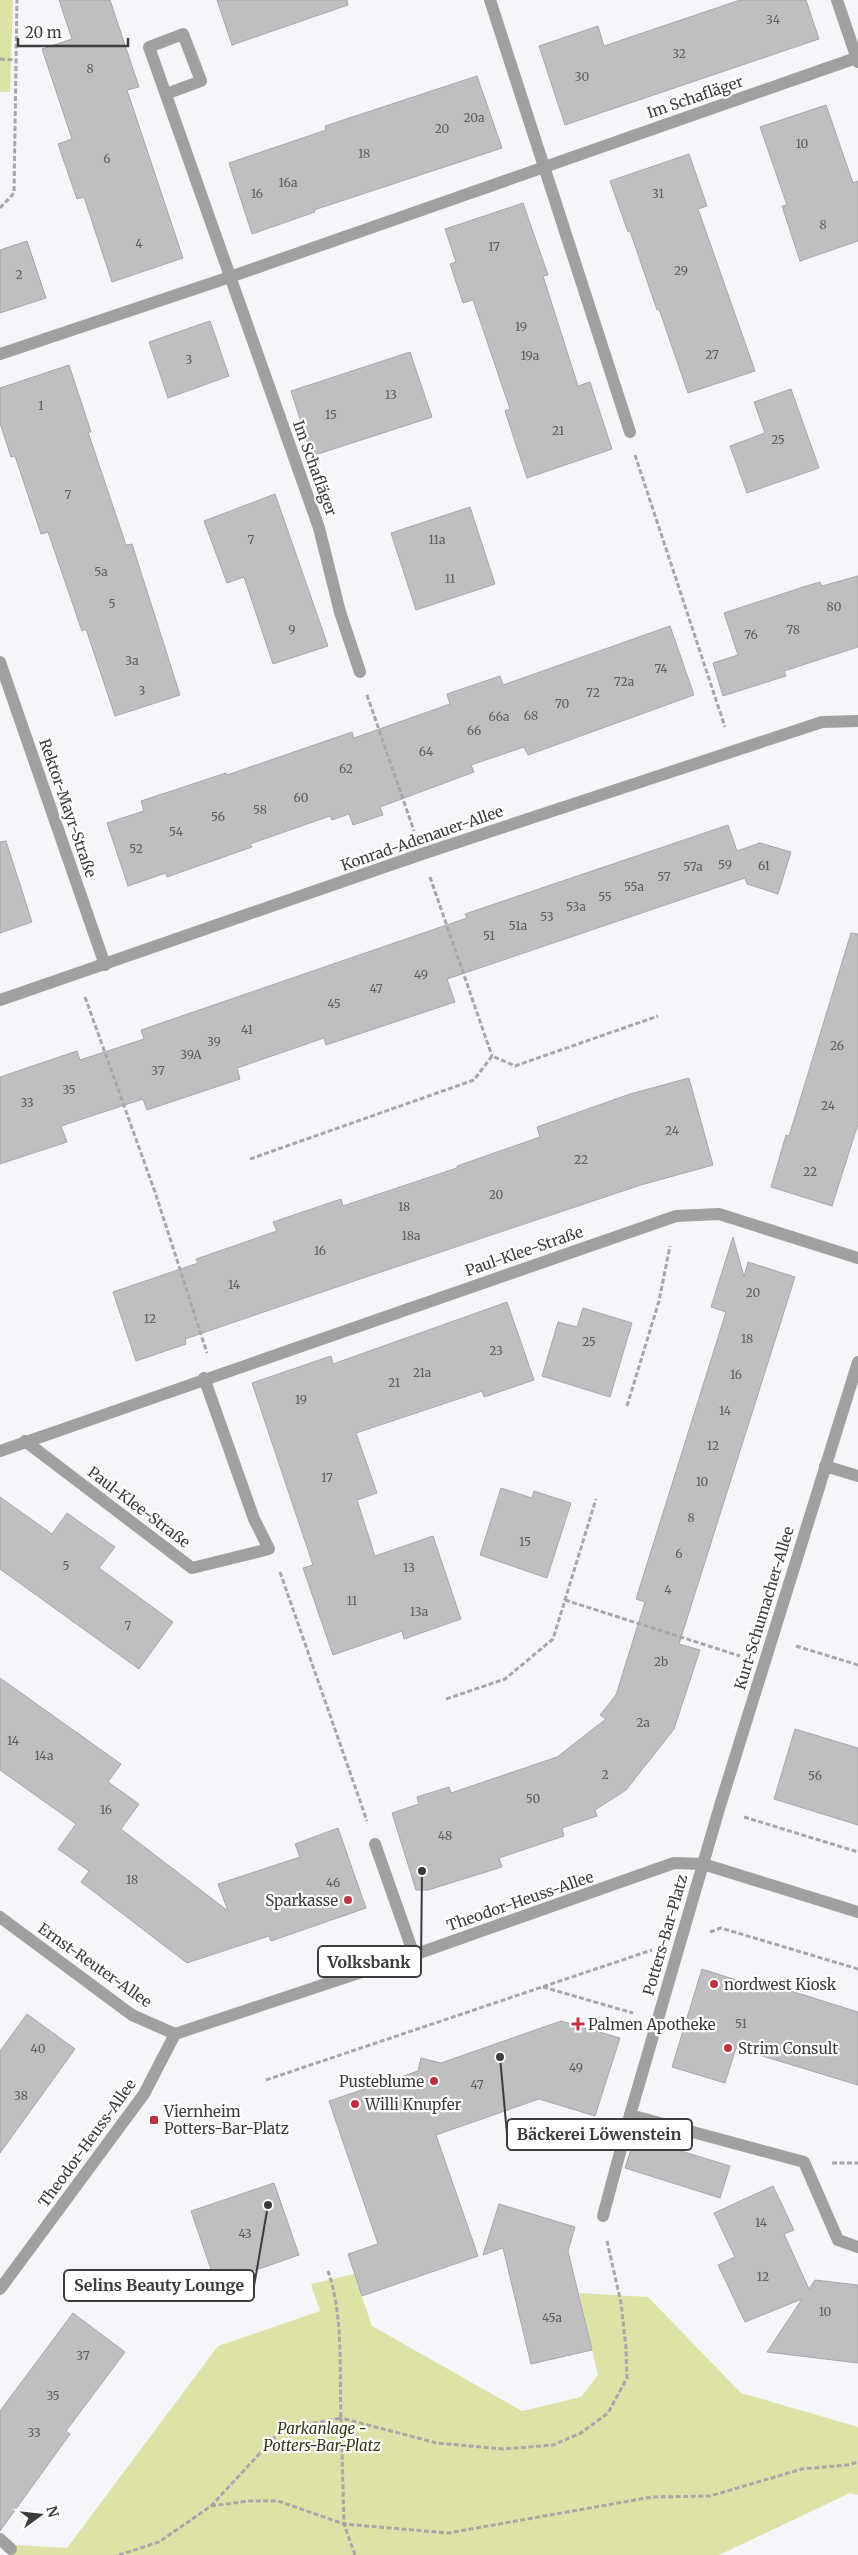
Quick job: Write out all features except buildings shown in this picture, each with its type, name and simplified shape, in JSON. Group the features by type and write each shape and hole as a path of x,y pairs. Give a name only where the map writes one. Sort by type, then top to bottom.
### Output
{"street":[{"path":"490,0 630,432"},
{"path":"837,0 857,60"},
{"name":"Im Schafläger","path":"166,94 200,81 183,34 149,47 319,528 340,612 360,672"},
{"name":"Im Schafläger","path":"0,354 230,277 857,60"},
{"name":"Rektor-Mayr-Straße","path":"0,662 105,965"},
{"name":"Konrad-Adenauer-Allee","path":"0,1000 422,854 822,722 858,721"},
{"name":"Paul-Klee-Straße","path":"0,1451 209,1376 676,1216 719,1214 858,1258"},
{"name":"Kurt-Schumacher-Allee","path":"703,1864 858,1362"},
{"path":"209,1376 254,1519 268,1549"},
{"name":"Paul-Klee-Straße","path":"25,1441 192,1568 268,1549"},
{"path":"825,1466 858,1476"},
{"path":"375,1844 414,1955"},
{"name":"Theodor-Heuss-Allee","path":"0,2289 144,2094 174,2034 414,1955 674,1863 703,1864 858,1912"},
{"name":"Potters-Bar-Platz","path":"603,2216 630,2115 703,1864"},
{"name":"Ernst-Reuter-Allee","path":"0,1917 132,2015 174,2034"},
{"path":"630,2115 804,2162 838,2240 858,2247"},
{"path":"0,2539 11,2549"}],"path":[{"path":"0,208 14,193 17,0"},
{"path":"0,59 15,60"},
{"path":"630,432 638,466 733,752"},
{"path":"77,974 154,1192 209,1376"},
{"path":"250,1159 474,1080 492,1056 515,1066 658,1016"},
{"path":"627,1406 659,1301 676,1216"},
{"path":"446,1699 505,1679 553,1640 596,1499"},
{"path":"268,1549 281,1574 375,1844"},
{"path":"565,1600 765,1664"},
{"path":"772,1639 858,1664"},
{"path":"719,1809 858,1852"},
{"path":"266,2080 721,1928 858,1969"},
{"path":"542,1987 657,2020"},
{"path":"118,2555 159,2542 211,2506 275,2437 293,2427 340,2418 437,2442 503,2449 553,2445 581,2433 608,2413 627,2378 621,2303 603,2216"},
{"path":"328,2271 333,2285 338,2320 344,2524 355,2555"},
{"path":"211,2506 248,2501 278,2501 344,2524 448,2533 652,2497 710,2496 802,2469 847,2465 858,2462"}],"green space":[{"path":"0,0 13,0 10,92 0,92"},
{"name":"Parkanlage - Potters-Bar-Platz","path":"354,2274 372,2326 522,2411 581,2397 598,2375 579,2293 648,2297 741,2393 858,2427 858,2495 850,2493 719,2555 9,2555 16,2545 67,2548 218,2346 320,2311 311,2284"}],"place":[{"name":"Volksbank","path":"422,1871"},
{"name":"Sparkasse","path":"348,1900"},
{"name":"nordwest Kiosk","path":"714,1984"},
{"name":"Palmen Apotheke","path":"578,2024"},
{"name":"Strim Consult","path":"728,2048"},
{"name":"Bäckerei Löwenstein","path":"500,2057"},
{"name":"Pusteblume","path":"434,2081"},
{"name":"Willi Knupfer","path":"355,2104"},
{"name":"Viernheim Potters-Bar-Platz","path":"154,2120"},
{"name":"Selins Beauty Lounge","path":"268,2205"}]}
